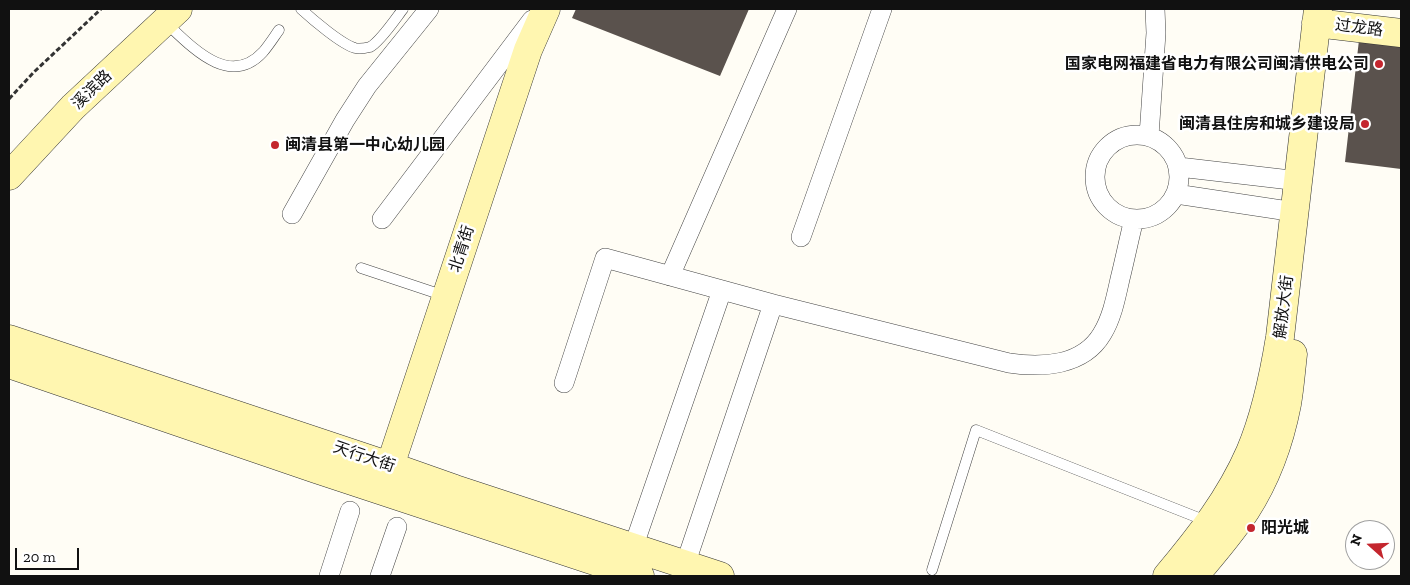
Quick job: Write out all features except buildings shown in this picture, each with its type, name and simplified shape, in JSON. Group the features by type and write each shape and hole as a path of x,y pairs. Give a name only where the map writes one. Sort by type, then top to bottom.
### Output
{"main road":[{"name":"北青街","path":"386,478 528,50 546,9"},
{"name":"溪滨路","path":"9,176 73,108 171,15"},
{"name":"过龙路","path":"1325,17 1401,33"},
{"name":"解放大街","path":"1167,576 1187,553 1224,502 1238,477 1258,429 1279,346 1299,181 1325,17"},
{"name":"解放大街","path":"1194,576 1232,530 1259,487 1280,433 1287,404 1325,17"},
{"name":"天行大街","path":"9,338 386,478 633,548 720,576"},
{"path":"9,364 306,465 386,478 640,576"}],"street":[{"path":"292,214 345,120 367,86 429,9"},
{"path":"382,219 541,9"},
{"path":"670,276 787,9"},
{"path":"801,237 882,9"},
{"path":"1150,136 1156,33 1155,9"},
{"path":"1127,136 1150,136 1165,144 1173,154 1179,167 1180,180 1176,194 1168,207 1156,216 1142,220 1128,219 1114,214 1103,204 1097,191 1094,176 1098,162 1105,150 1115,141 1127,136"},
{"path":"1179,167 1299,181"},
{"path":"1176,194 1295,212"},
{"path":"564,383 605,258 773,304 1009,362 1040,366 1056,364 1082,354 1102,335 1108,323 1116,296 1134,219"},
{"path":"633,548 722,290"},
{"path":"685,565 773,304"},
{"path":"329,576 350,512"},
{"path":"380,576 397,527"}],"lane":[{"path":"302,9 327,30 354,48 370,47 376,43 403,9"},
{"path":"171,15 207,58 228,66 239,66 250,62 262,52 279,30"},
{"path":"361,268 447,296"},
{"path":"932,570 976,430 1210,523"}],"path":[{"path":"9,99 34,72 101,9"}],"place":[{"name":"国家电网福建省电力有限公司闽清供电公司","path":"1379,64"},
{"name":"闽清县住房和城乡建设局","path":"1365,124"},
{"name":"闽清县第一中心幼儿园","path":"275,145"},
{"name":"阳光城","path":"1251,528"}]}
